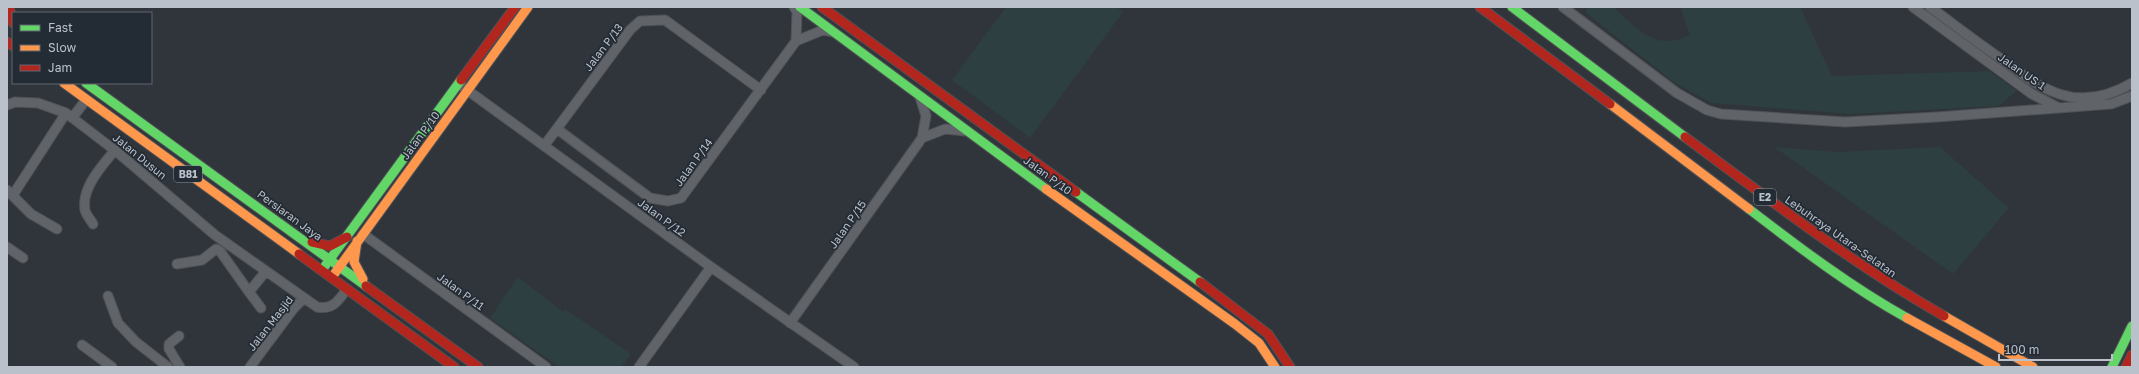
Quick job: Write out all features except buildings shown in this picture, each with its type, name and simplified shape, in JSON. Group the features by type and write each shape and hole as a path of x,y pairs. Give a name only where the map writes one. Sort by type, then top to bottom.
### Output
{"main road":[{"path":"9,7 12,19"},
{"name":"Jalan P/10","path":"322,270 347,238 514,7"},
{"name":"Jalan P/10","path":"331,278 528,7"},
{"name":"Jalan P/10","path":"800,7 836,32 920,97 1096,226 1235,324 1259,343 1275,367"},
{"name":"Jalan P/10","path":"822,7 1236,308 1268,334 1290,367"},
{"name":"E2","path":"1480,7 1818,261 1886,306 1996,367"},
{"name":"Lebuhraya Utara–Selatan","path":"1512,7 1829,244 1895,288 2032,367"},
{"name":"B81","path":"65,84 454,367"},
{"name":"Persiaran Jaya","path":"87,84 478,367"},
{"path":"303,239 330,246 347,238"},
{"path":"360,238 353,255 354,264 357,272 372,289"},
{"path":"2112,367 2132,326"},
{"path":"2126,367 2132,355"}],"street":[{"path":"794,7 798,12 796,41 822,30 836,32"},
{"path":"1563,7 1676,93 1707,110 1721,114 1845,122 1937,118 2111,104 2132,96"},
{"name":"Jalan US 1","path":"1913,7 2032,94 2058,108"},
{"name":"Jalan US 1","path":"1930,7 2025,76 2050,92 2062,95 2091,97 2116,92 2132,83"},
{"name":"Jalan P/13","path":"544,146 630,30 640,21 666,20 761,90"},
{"name":"Jalan P/14","path":"557,129 650,198 668,201 681,198 796,41"},
{"name":"Jalan P/12","path":"458,84 711,267 854,367"},
{"name":"Jalan P/15","path":"790,323 922,138 926,116 920,97"},
{"path":"57,229 31,214 10,192 69,116 86,100"},
{"name":"Jalan Dusun","path":"7,105 15,102 38,103 69,116 115,150 215,235 304,298"},
{"path":"922,138 945,129 956,129 969,132"},
{"path":"93,224 85,212 85,199 93,179 115,150"},
{"name":"Jalan P/11","path":"360,238 546,367"},
{"path":"7,247 23,258"},
{"path":"177,264 202,260 216,249 220,251 261,308"},
{"path":"639,367 711,267"},
{"path":"249,292 266,271"},
{"name":"Jalan Masjid","path":"250,367 294,308 304,298 317,307 331,307 336,304 347,289"},
{"path":"108,296 118,324 136,342 168,367"},
{"path":"179,336 169,344 169,349 180,367"},
{"path":"82,345 112,367"}],"shaded area":[{"path":"1006,7 1116,7 1123,12 1030,138 952,80"},
{"path":"1588,7 1614,7 1648,36 1667,41 1678,40 1690,35 1680,7 1800,7 1832,76 1989,71 2017,91 1998,106 1850,114 1712,103 1675,83 1585,12"},
{"path":"1774,147 1837,152 1940,147 2009,208 1953,274"},
{"path":"518,277 563,312 565,309 631,354 621,367 559,367 490,318"}],"traffic: fast":[{"path":"800,7 1046,189"},
{"path":"1512,7 1685,137"},
{"path":"325,266 461,80"},
{"path":"87,84 366,286"},
{"path":"1076,192 1200,282"},
{"path":"1749,209 1846,280 1907,318"},
{"path":"2112,367 2132,326"}],"traffic: slow":[{"path":"335,273 528,7"},
{"path":"65,84 299,254"},
{"path":"1610,104 1749,209"},
{"path":"1046,189 1235,324 1259,343 1275,367"},
{"path":"357,241 354,262 363,279"},
{"path":"1944,316 2033,367"},
{"path":"1907,318 1996,367"}],"traffic: jam":[{"path":"9,7 12,19"},
{"path":"461,80 515,7"},
{"path":"822,7 1076,192"},
{"path":"1480,7 1610,104"},
{"path":"7,42 12,45"},
{"path":"1685,137 1780,208 1844,253 1910,296 1944,316"},
{"path":"312,242 330,246 347,237"},
{"path":"299,254 454,367"},
{"path":"1200,282 1268,334 1290,367"},
{"path":"366,286 478,367"},
{"path":"2126,367 2132,355"}]}
